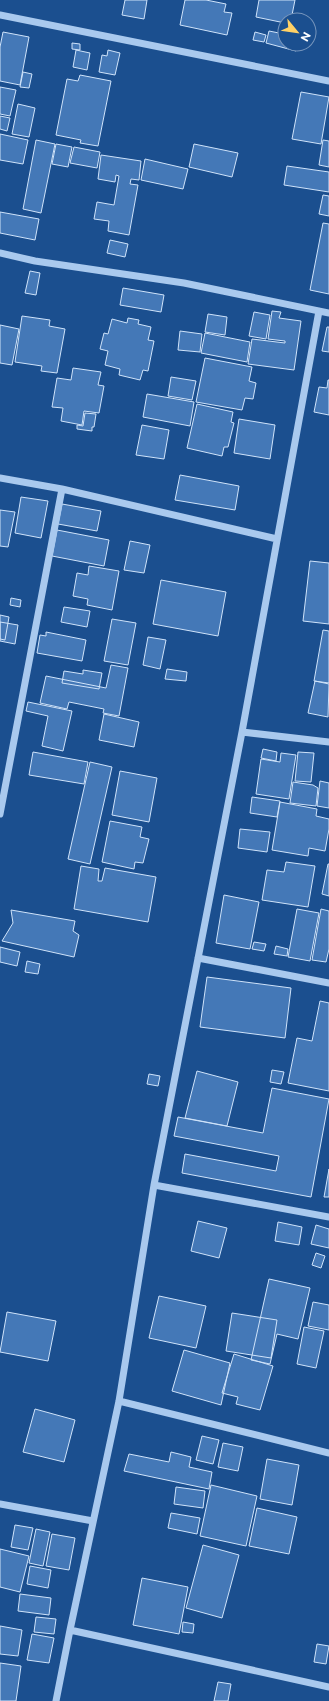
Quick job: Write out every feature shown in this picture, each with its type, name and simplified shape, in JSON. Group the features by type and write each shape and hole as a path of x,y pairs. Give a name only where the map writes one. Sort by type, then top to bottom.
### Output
{"street":[{"path":"0,15 329,81"},
{"path":"0,253 35,261 184,283 329,313"},
{"path":"56,1701 119,1401 154,1185 242,732 319,311"},
{"path":"0,478 62,489 277,538"},
{"path":"0,814 62,489"},
{"path":"242,732 329,742"},
{"path":"198,958 329,983"},
{"path":"154,1185 329,1217"},
{"path":"119,1401 329,1452"},
{"path":"0,1504 94,1521"},
{"path":"70,1630 329,1687"}],"building":[{"path":"125,0 147,0 144,19 122,15"},
{"path":"185,0 206,0 226,4 224,12 232,13 227,35 180,25"},
{"path":"259,0 295,0 293,12 277,12 277,21 256,17"},
{"path":"269,31 277,33 277,46 266,43"},
{"path":"3,32 29,37 20,85 0,81 0,47"},
{"path":"255,32 266,35 264,42 253,40"},
{"path":"72,43 80,44 80,50 72,49"},
{"path":"76,50 90,53 87,70 73,67"},
{"path":"108,50 120,53 115,75 99,72 102,55 107,56"},
{"path":"23,72 32,74 29,88 20,87"},
{"path":"80,75 111,81 98,146 80,143 81,140 56,135 67,79 78,81"},
{"path":"0,87 16,90 10,116 0,114"},
{"path":"301,92 329,97 321,144 292,139"},
{"path":"18,104 35,108 29,137 12,134"},
{"path":"0,116 10,118 7,131 0,129"},
{"path":"0,134 28,140 23,164 0,160"},
{"path":"36,140 55,144 41,213 23,209"},
{"path":"323,140 329,141 329,167 319,165"},
{"path":"56,144 72,147 68,167 52,164"},
{"path":"194,144 238,153 232,177 189,167"},
{"path":"74,147 100,152 97,168 70,163"},
{"path":"101,155 141,161 139,180 131,179 130,184 138,185 129,235 108,231 109,221 94,219 97,202 114,205 119,176 116,175 115,182 98,179"},
{"path":"145,159 188,169 183,189 141,180"},
{"path":"287,166 329,172 329,192 284,185"},
{"path":"323,195 329,196 329,216 319,214"},
{"path":"0,212 39,219 35,240 0,233"},
{"path":"323,223 329,224 329,294 310,290"},
{"path":"110,240 128,244 125,257 107,253"},
{"path":"30,271 40,273 36,295 25,293"},
{"path":"123,288 164,295 161,312 120,305"},
{"path":"272,311 281,312 279,318 301,321 294,370 248,364 252,339 285,343 285,341 268,339"},
{"path":"254,312 270,315 266,339 249,336"},
{"path":"208,314 227,317 225,335 205,332"},
{"path":"22,316 50,320 49,326 65,329 57,373 41,371 42,366 15,362"},
{"path":"128,318 139,320 138,324 151,327 148,340 154,341 148,371 143,370 140,380 119,375 120,369 105,365 108,351 100,349 104,333 108,334 112,319 127,323"},
{"path":"0,325 19,329 12,365 0,363"},
{"path":"327,327 329,327 329,352 322,351"},
{"path":"180,331 202,334 200,352 178,350"},
{"path":"205,333 250,342 247,362 201,353"},
{"path":"205,358 252,367 249,381 256,383 253,399 245,398 242,410 196,402"},
{"path":"73,368 101,372 98,385 104,386 99,413 84,411 82,425 61,421 63,408 52,407 57,378 71,380"},
{"path":"171,377 196,381 192,400 168,396"},
{"path":"328,380 329,415 314,412 319,387 327,388"},
{"path":"147,394 194,402 190,426 143,417"},
{"path":"197,404 233,412 231,422 234,423 228,447 224,447 222,456 187,448"},
{"path":"85,413 96,414 92,431 77,429 77,425 83,426"},
{"path":"239,419 275,425 270,459 234,453"},
{"path":"142,425 169,430 164,459 136,455"},
{"path":"180,475 239,486 235,510 175,500"},
{"path":"21,497 48,501 41,538 15,533"},
{"path":"62,504 101,511 97,531 58,524"},
{"path":"0,510 15,512 8,547 0,546"},
{"path":"57,530 109,540 104,566 52,556"},
{"path":"130,541 150,545 144,573 124,570"},
{"path":"310,561 329,563 329,624 303,621"},
{"path":"89,566 119,571 112,610 87,605 88,599 73,596 77,573 88,575"},
{"path":"161,580 226,592 218,636 153,624"},
{"path":"11,598 21,600 20,607 10,605"},
{"path":"64,607 90,611 87,627 61,622"},
{"path":"0,615 9,617 5,640 0,639"},
{"path":"112,619 136,623 128,665 104,661"},
{"path":"0,622 18,625 15,644 0,641"},
{"path":"323,630 329,631 329,683 314,681"},
{"path":"46,632 86,640 82,661 37,653 40,635 46,636"},
{"path":"148,637 166,640 160,669 143,665"},
{"path":"111,665 128,668 119,716 103,713 104,709 69,702 67,709 40,703 46,676 106,688"},
{"path":"167,669 187,672 186,681 165,679"},
{"path":"83,670 102,673 99,689 62,683 64,671 83,674"},
{"path":"315,681 329,684 328,717 308,713"},
{"path":"28,702 72,711 63,751 42,746 48,716 26,711"},
{"path":"104,714 139,722 134,747 99,740"},
{"path":"263,749 277,752 276,761 261,758"},
{"path":"33,752 88,762 84,784 29,775"},
{"path":"298,752 314,753 311,782 295,781"},
{"path":"281,753 296,755 289,799 256,794 261,759 280,762"},
{"path":"90,762 112,767 90,864 68,859"},
{"path":"120,771 157,778 149,822 112,815"},
{"path":"320,781 329,783 329,808 317,806"},
{"path":"293,782 313,785 318,788 316,806 290,803"},
{"path":"252,797 280,801 277,817 250,813"},
{"path":"280,802 317,809 316,816 329,819 329,829 325,851 309,848 308,856 272,850"},
{"path":"110,821 142,827 140,837 149,839 143,863 135,862 134,869 102,862"},
{"path":"240,829 270,832 267,852 238,848"},
{"path":"286,862 315,866 308,907 262,900 267,870 284,872"},
{"path":"329,864 329,896 322,894"},
{"path":"81,866 99,869 98,881 102,881 105,868 156,877 148,922 74,909"},
{"path":"224,895 259,902 250,949 216,943"},
{"path":"297,909 319,913 310,961 288,957"},
{"path":"321,909 329,911 329,949 326,962 312,960"},
{"path":"11,910 75,921 73,931 79,935 74,957 2,941 13,923"},
{"path":"254,942 266,944 264,951 252,949"},
{"path":"276,946 288,949 287,956 274,954"},
{"path":"0,947 20,952 17,966 0,962"},
{"path":"27,961 40,964 38,974 25,972"},
{"path":"207,977 291,988 285,1038 200,1027"},
{"path":"320,1001 329,1003 329,1091 288,1083 297,1038 312,1041"},
{"path":"272,1070 284,1072 281,1084 270,1082"},
{"path":"197,1071 238,1082 227,1126 185,1118"},
{"path":"149,1074 160,1076 158,1086 147,1084"},
{"path":"272,1088 329,1099 311,1197 182,1173 185,1154 276,1171 279,1156 174,1136 178,1117 263,1133"},
{"path":"329,1169 329,1197 324,1197"},
{"path":"198,1221 227,1228 219,1258 191,1251"},
{"path":"278,1222 302,1227 299,1245 275,1241"},
{"path":"316,1225 329,1229 329,1248 311,1244"},
{"path":"316,1253 325,1256 321,1268 312,1265"},
{"path":"269,1279 310,1288 298,1339 277,1334 270,1364 251,1360"},
{"path":"159,1296 206,1306 196,1348 149,1338"},
{"path":"313,1302 329,1305 329,1330 308,1326"},
{"path":"7,1312 56,1321 48,1361 0,1352"},
{"path":"232,1313 277,1320 271,1358 226,1351"},
{"path":"304,1327 324,1331 316,1368 297,1364"},
{"path":"184,1350 230,1363 221,1405 172,1391"},
{"path":"234,1354 273,1366 260,1410 236,1404 238,1397 222,1393"},
{"path":"35,1409 75,1420 64,1462 23,1452"},
{"path":"202,1436 219,1440 213,1464 196,1460"},
{"path":"223,1443 243,1447 238,1471 218,1467"},
{"path":"171,1452 191,1457 189,1467 212,1472 209,1489 124,1471 129,1454 169,1462"},
{"path":"267,1459 299,1465 292,1505 260,1499"},
{"path":"211,1485 257,1496 246,1546 200,1536"},
{"path":"176,1487 205,1491 203,1508 174,1504"},
{"path":"257,1508 297,1517 289,1554 249,1546"},
{"path":"171,1513 200,1518 197,1534 168,1528"},
{"path":"15,1525 33,1528 28,1550 11,1547"},
{"path":"36,1529 50,1532 43,1566 29,1563"},
{"path":"52,1534 75,1538 69,1570 46,1566"},
{"path":"203,1545 239,1555 222,1618 186,1608"},
{"path":"0,1549 29,1556 20,1592 0,1587"},
{"path":"30,1566 51,1570 48,1588 27,1584"},
{"path":"142,1578 188,1587 179,1634 133,1625"},
{"path":"20,1594 51,1598 49,1615 18,1611"},
{"path":"36,1617 56,1619 54,1634 34,1632"},
{"path":"183,1622 194,1624 193,1633 182,1632"},
{"path":"0,1626 22,1630 18,1656 0,1654"},
{"path":"32,1634 54,1638 49,1663 27,1660"},
{"path":"317,1644 329,1646 326,1664 314,1662"},
{"path":"0,1663 21,1666 16,1701 0,1701"},
{"path":"218,1682 231,1684 228,1701 214,1701"}]}
